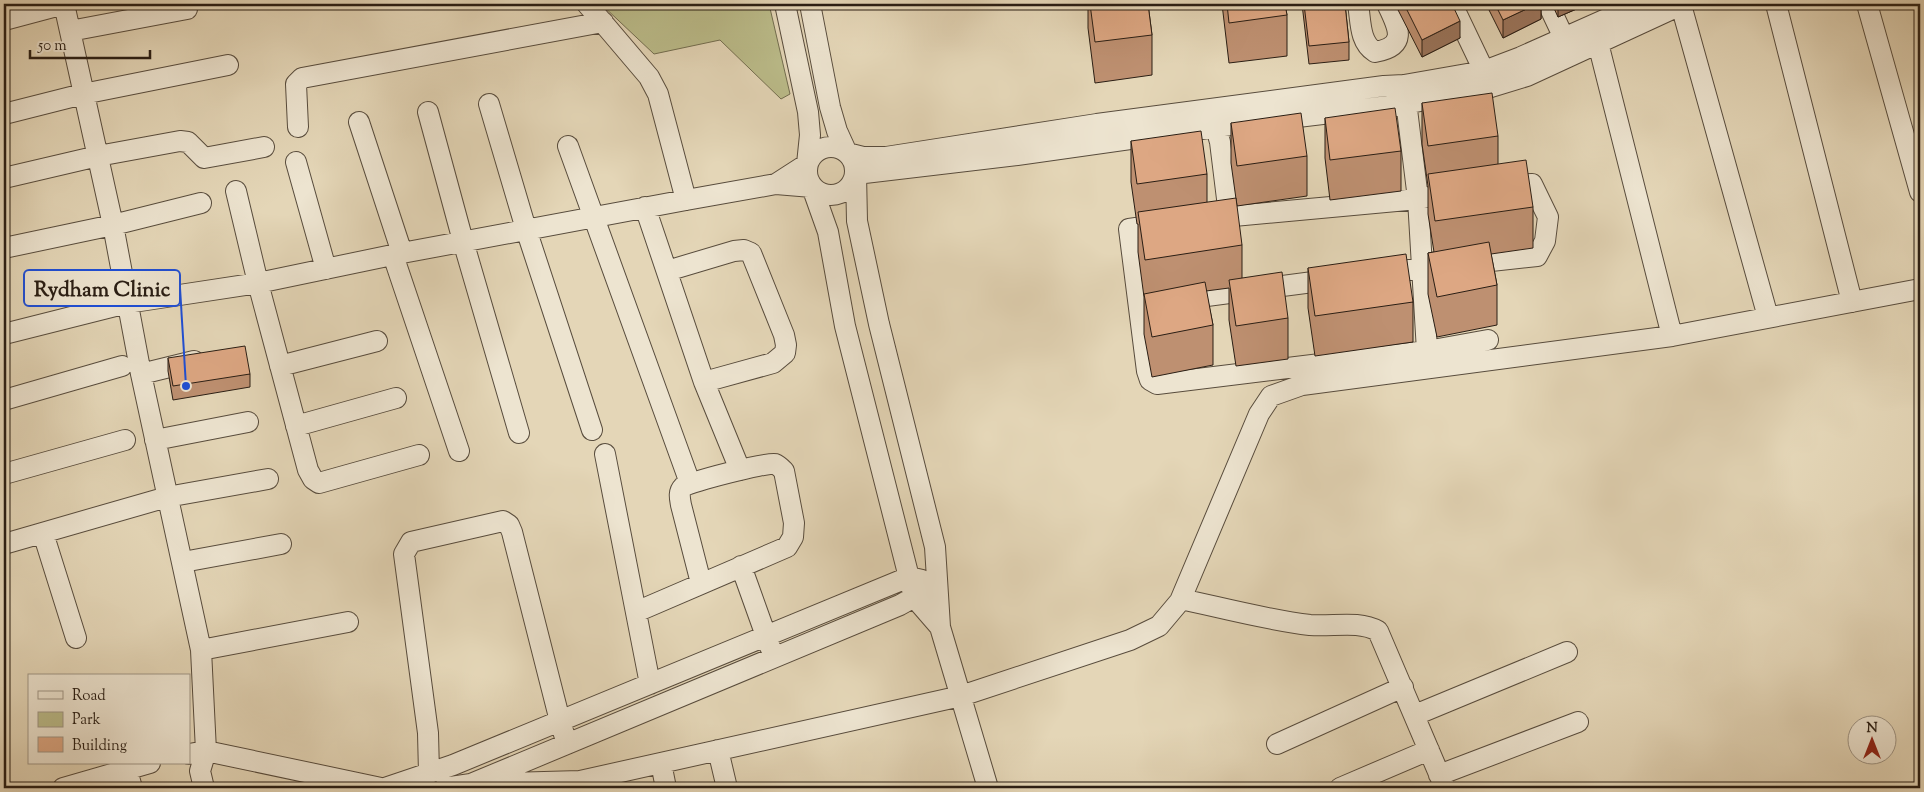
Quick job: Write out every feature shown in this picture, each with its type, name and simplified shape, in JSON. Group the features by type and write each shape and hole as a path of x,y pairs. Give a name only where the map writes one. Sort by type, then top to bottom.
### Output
{"street":[{"path":"4,20 64,4 113,225 141,374 201,650 197,753 204,788"},
{"path":"587,4 649,77 658,94 686,200"},
{"path":"785,4 808,112 810,135 806,172 828,232 845,326 914,597 940,628"},
{"path":"810,4 830,107 837,131 847,153"},
{"path":"1358,4 1363,41 1367,47 1375,52 1388,50 1397,43 1399,36 1396,23 1387,4"},
{"path":"1452,4 1496,73"},
{"path":"1548,4 1564,38"},
{"path":"856,174 1017,155 1384,86 1404,95 1496,73 1564,38 1640,4"},
{"path":"1496,73 1528,76 1682,4 1768,317"},
{"path":"1776,4 1852,302"},
{"path":"1867,4 1920,192"},
{"path":"70,31 187,9"},
{"path":"298,127 296,84 302,78 603,22"},
{"path":"1598,43 1672,336"},
{"path":"4,114 83,94 228,65"},
{"path":"1404,95 1418,199 1427,351"},
{"path":"489,104 526,229 592,430"},
{"path":"428,112 463,241 520,433"},
{"path":"847,153 863,157 886,156 1097,124 1213,118"},
{"path":"1213,118 1220,142 1229,215"},
{"path":"359,122 397,254 459,451"},
{"path":"4,178 98,156 180,141 188,142 204,158 264,147"},
{"path":"568,146 690,483"},
{"path":"776,184 807,164 817,150 825,147 841,148 852,158 856,174 856,221 879,324 935,547 940,628 988,788"},
{"path":"296,162 326,269"},
{"path":"4,334 127,302 258,283 463,241 776,184 812,187 827,195 835,195 849,188 856,174"},
{"path":"1139,306 1358,276 1537,256 1545,241 1548,217 1532,184 1503,185 1418,199 1229,215 1129,229 1146,371 1150,380 1157,384 1427,351 1488,340"},
{"path":"236,191 296,426 308,470 313,479 320,483 419,455"},
{"path":"4,248 113,225 201,203"},
{"path":"645,207 704,382 740,470"},
{"path":"666,271 734,251 744,250 751,253 784,335 785,352 773,364 704,382"},
{"path":"444,788 580,781 599,783 661,763 960,696 1130,640 1159,626 1181,599 1260,414 1271,396 1302,385 1672,336 1920,289"},
{"path":"280,366 377,341"},
{"path":"141,374 208,358"},
{"path":"4,400 122,366"},
{"path":"296,426 396,398"},
{"path":"155,440 248,422"},
{"path":"4,474 125,440"},
{"path":"605,454 650,684"},
{"path":"636,612 787,547 793,537 794,523 784,471 776,464 740,470 690,483 682,487 680,494 702,583"},
{"path":"4,544 167,497 268,479"},
{"path":"429,773 428,733 404,554 412,542 504,521 509,525 567,744"},
{"path":"44,532 76,638"},
{"path":"183,562 281,544"},
{"path":"741,566 774,658"},
{"path":"385,788 429,773 560,721 909,577 938,584"},
{"path":"474,785 567,744 900,605 938,584"},
{"path":"1181,599 1311,625 1369,626 1378,631 1442,782 1578,722"},
{"path":"201,650 348,622"},
{"path":"1414,715 1567,652"},
{"path":"1277,744 1403,687"},
{"path":"718,750 727,788"},
{"path":"1340,788 1429,750"},
{"path":"197,753 352,785 380,788"},
{"path":"661,763 666,788"},
{"path":"63,788 130,779 149,764"}],"green space":[{"path":"601,4 769,4 790,94 781,99 720,40 654,54"}],"building":[{"path":"1090,4 1148,4 1152,35 1095,42"},
{"path":"1227,4 1285,4 1287,15 1229,23"},
{"path":"1304,4 1345,4 1349,42 1309,46"},
{"path":"1404,4 1452,4 1460,21 1422,40"},
{"path":"1495,4 1537,4 1503,20"},
{"path":"1492,93 1498,136 1428,146 1422,103"},
{"path":"1395,108 1401,151 1330,160 1325,118"},
{"path":"1301,113 1307,156 1237,166 1231,123"},
{"path":"1201,131 1207,174 1137,184 1131,141"},
{"path":"1526,160 1533,207 1435,221 1428,174"},
{"path":"1236,198 1242,245 1145,260 1138,212"},
{"path":"1489,242 1497,285 1437,297 1428,253"},
{"path":"1406,254 1413,302 1315,316 1308,268"},
{"path":"1282,272 1288,318 1236,326 1229,280"},
{"path":"1205,282 1213,325 1152,337 1144,294"},
{"path":"245,346 250,374 173,386 168,358"}],"place":[{"name":"Rydham Clinic","path":"186,386"}]}
